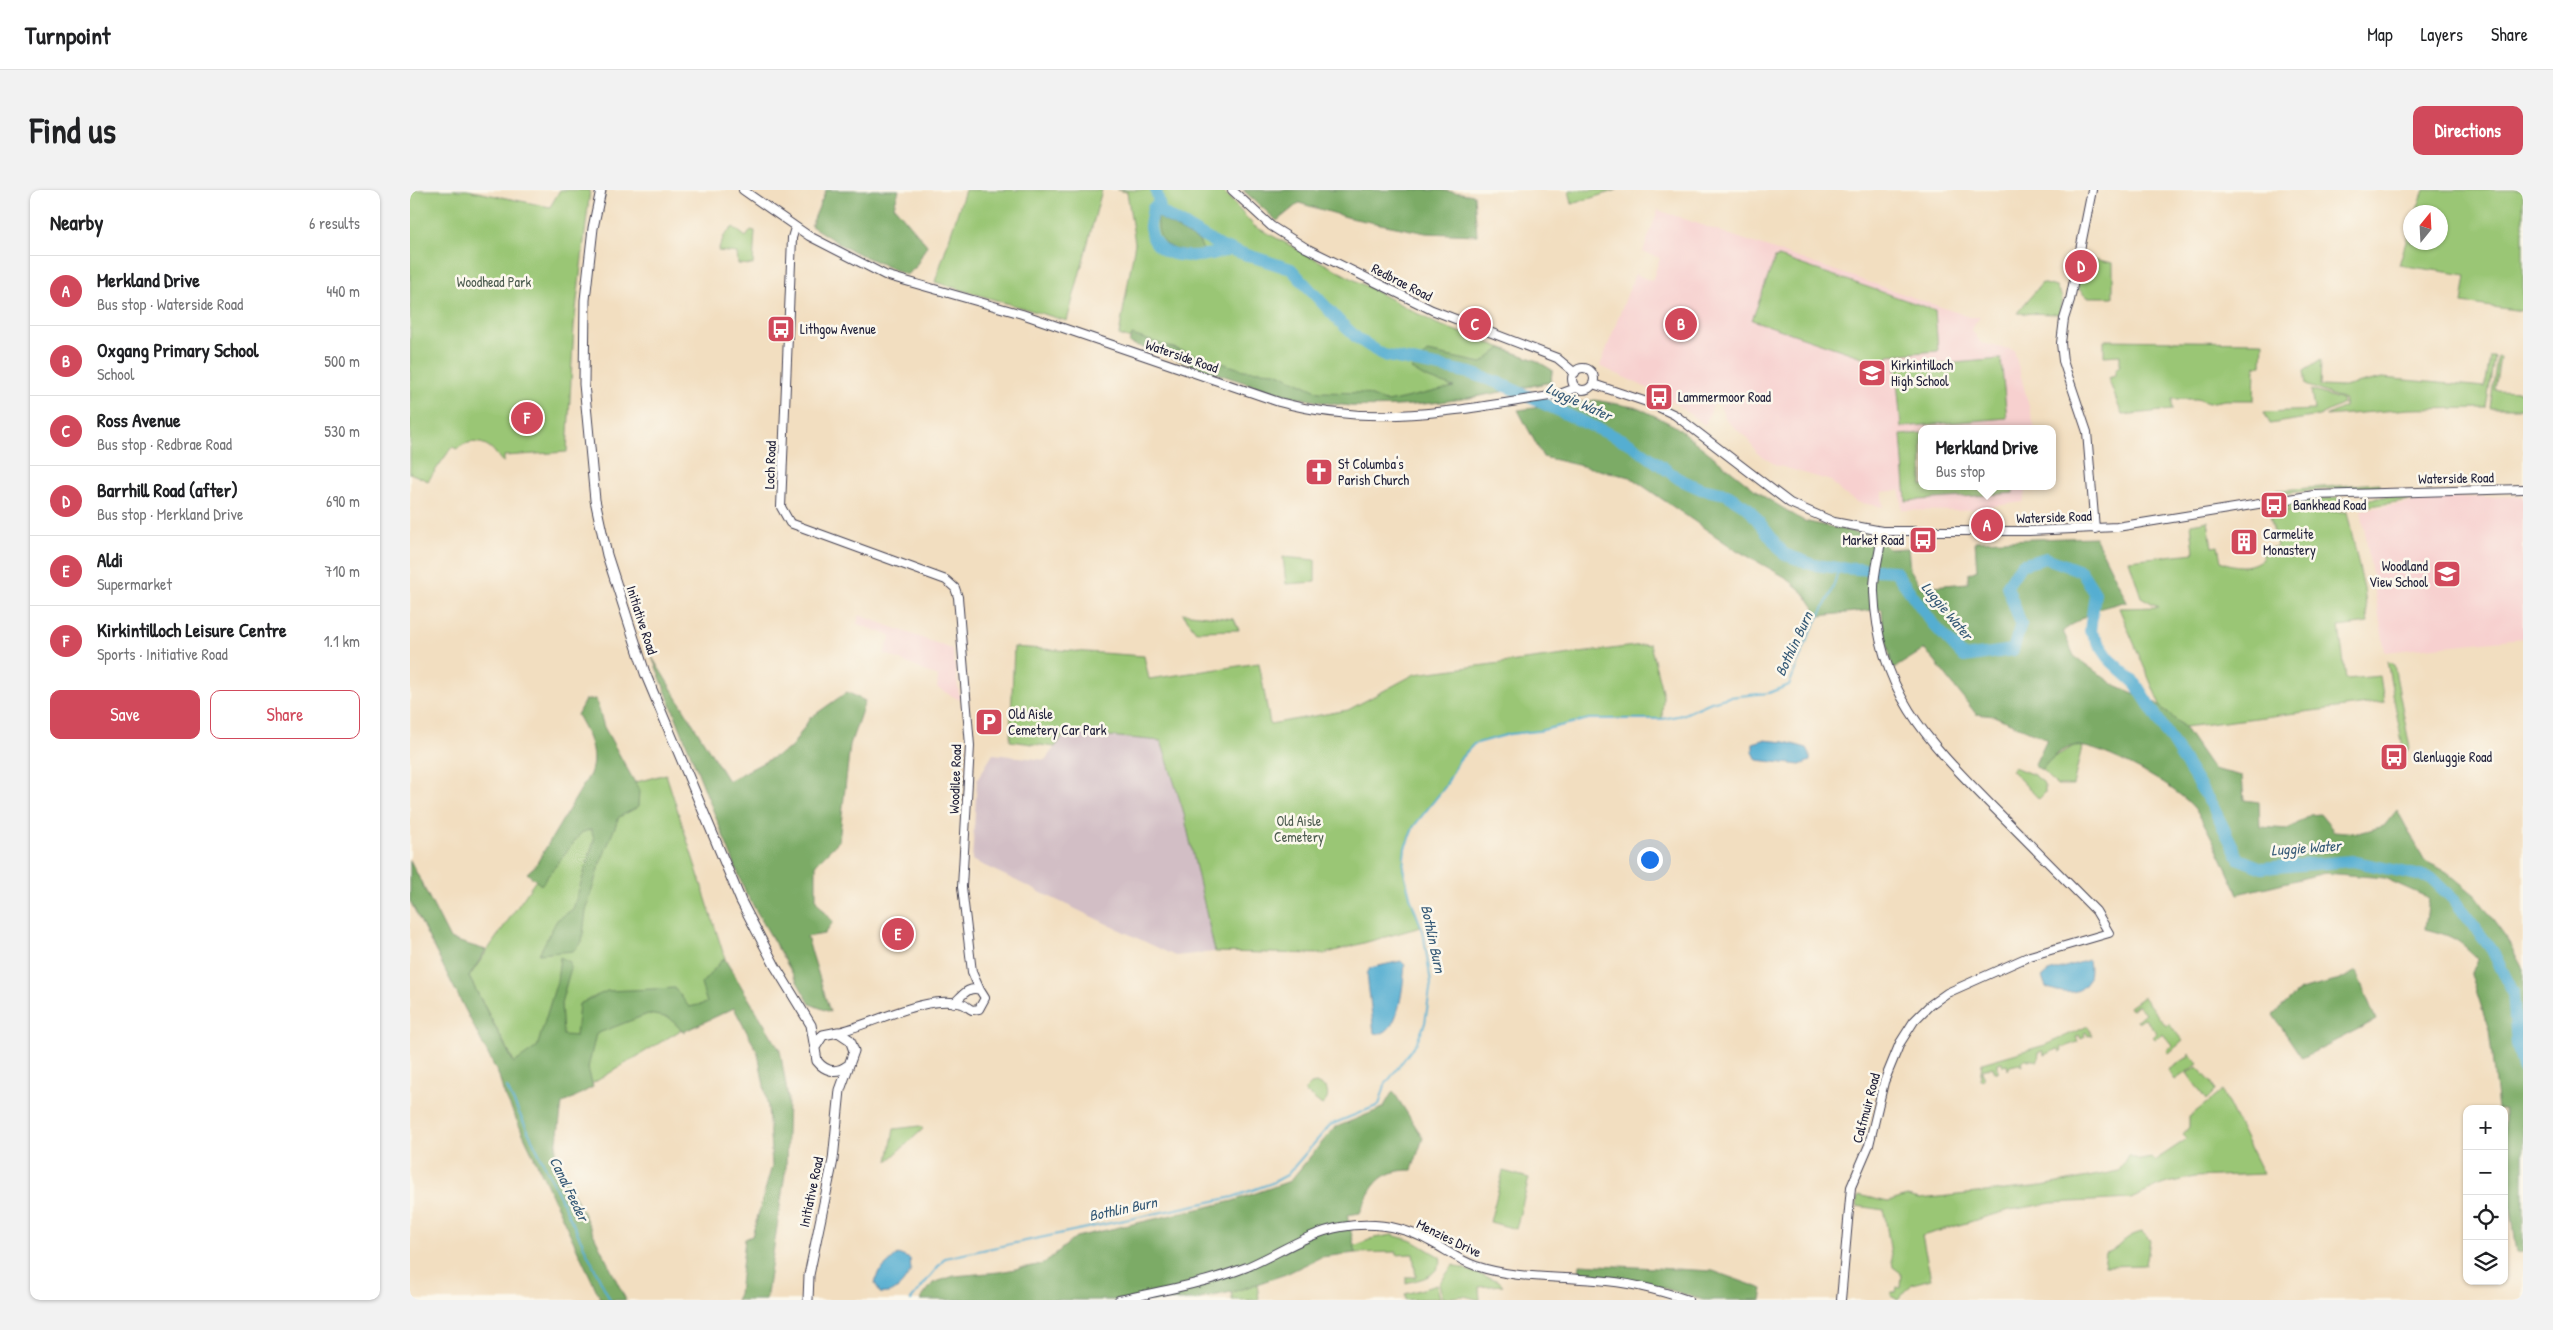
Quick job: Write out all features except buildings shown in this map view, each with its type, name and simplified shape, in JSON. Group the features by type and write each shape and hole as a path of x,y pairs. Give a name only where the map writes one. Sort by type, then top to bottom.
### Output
{"main road":[{"name":"Initiative Road","path":"601,190 593,228 586,290 584,384 595,500 607,555 645,674 741,902 775,966 811,1025"},
{"path":"811,1025 827,1034"},
{"path":"811,1025 817,1061 830,1070 840,1090"},
{"path":"816,1046 820,1038 827,1034 838,1032 846,1036 852,1044 853,1057 847,1066 839,1070 830,1070"},
{"name":"Initiative Road","path":"808,1300 809,1275 832,1160 840,1090 847,1066"}],"street":[{"name":"Waterside Road","path":"743,190 795,228 885,275 1022,314 1294,406 1340,415 1384,417 1424,414 1519,401 1558,395 1576,388"},
{"name":"Redbrae Road","path":"1232,190 1271,226 1306,248 1432,310 1557,358 1575,372"},
{"path":"2092,190 2070,300 2064,319 2061,343 2064,362 2087,432 2095,528"},
{"name":"Loch Road","path":"795,228 792,234 781,507 790,523 946,580 954,588"},
{"path":"1582,369 1590,371 1594,377 1593,384 1586,390 1576,388 1572,382 1575,372 1582,369"},
{"name":"Waterside Road","path":"1593,384 1650,402 1675,415 1790,503 1834,522 1882,532 2095,528 2136,525 2314,494 2523,489"},
{"name":"Calfmuir Road","path":"1841,1300 1851,1187 1869,1145 1884,1082 1900,1043 1914,1021 1930,1005 1947,993 2030,956 2109,932 2096,911 1934,745 1910,713 1892,679 1881,644 1874,591 1882,532"},
{"name":"Woodilee Road","path":"954,588 958,597 970,746 962,887 972,972 980,990"},
{"name":"Woodilee Road","path":"967,992 972,972"},
{"path":"838,1032 857,1028 873,1019 920,1006 954,1003 964,1004 972,1010 982,1006 985,998 980,990 967,992 954,1003"},
{"path":"964,1004 967,992"},
{"path":"852,1044 857,1028"},
{"name":"Menzies Drive","path":"1119,1300 1210,1280 1248,1266 1318,1234 1339,1227 1383,1225 1429,1240 1464,1261 1493,1271 1526,1277 1599,1280 1658,1290 1688,1300"}],"shaded area":[{"name":"Kirkintilloch High School","path":"1658,210 1970,317 1980,317 1971,329 1981,343 2014,350 2034,425 1918,425 1918,490 2025,490 2023,502 1958,511 1902,510 1900,490 1882,492 1883,507 1857,502 1842,493 1831,481 1776,465 1757,453 1748,439 1727,421 1716,398 1705,425 1664,396 1600,366 1635,274 1652,281 1660,258 1643,252"},
{"name":"Woodland View School","path":"2523,496 2523,638 2385,652 2361,510 2438,498"},
{"path":"859,615 952,649 960,700 937,688 938,677 884,653 891,636 857,624"},
{"path":"1066,732 1161,741 1183,810 1215,952 1175,956 972,860 977,780 993,754 1045,760"}],"green space":[{"name":"Woodhead Park","path":"415,190 467,190 550,207 560,190 590,190 574,326 567,452 504,456 504,462 488,446 472,442 457,449 452,447 428,481 410,473 410,192"},
{"path":"826,190 899,190 894,206 927,245 915,268 906,275 846,248 811,226"},
{"path":"965,190 1102,190 1067,321 935,282"},
{"path":"1117,190 1222,190 1254,226 1437,324 1535,360 1552,370 1551,382 1469,398 1406,405 1351,406 1292,396 1119,335 1135,243 1127,192"},
{"path":"1243,190 1439,190 1474,195 1477,235 1426,233 1350,218 1299,203 1277,221"},
{"path":"1569,190 1617,190 1572,204"},
{"path":"2424,190 2523,190 2523,311 2462,303 2466,275 2399,265 2403,250 2448,250 2448,205 2419,205"},
{"path":"1158,217 1199,241 1204,252 1177,249 1164,242 1158,228"},
{"path":"733,227 746,237 751,230 755,231 753,265 738,264 737,253 718,251 724,236"},
{"path":"1779,257 1935,310 1938,351 1888,355 1887,361 1880,363 1752,320 1775,258"},
{"path":"2083,257 2113,263 2113,297 2086,297 2077,287"},
{"path":"2042,283 2056,287 2062,297 2059,314 2017,313"},
{"path":"1132,335 1244,370 1276,372 1319,392 1364,393 1388,402 1454,387 1426,378 1411,369 1427,352 1482,363 1501,348 1535,360 1552,370 1551,382 1427,404 1377,407 1325,403 1268,390 1129,343"},
{"path":"2104,340 2263,342 2262,365 2255,366 2254,400 2225,400 2208,403 2197,399 2172,399 2172,410 2122,415 2108,378 2115,376 2115,371 2120,365 2120,355 2104,356"},
{"path":"2490,357 2494,357 2486,408 2409,409 2326,416 2344,407 2345,400 2306,385 2304,371 2321,360 2320,386 2344,387 2382,378 2485,387"},
{"path":"2497,357 2500,357 2495,390 2523,391 2523,408 2490,408"},
{"path":"2001,359 2007,418 1901,427 1896,368"},
{"path":"2311,390 2342,400 2343,404 2319,416 2270,424 2264,412 2314,410"},
{"path":"1595,400 1639,408 1675,426 1763,496 1804,521 1876,537 1889,549 1908,548 1910,569 1921,587 1968,583 1968,574 1977,570 1975,541 2095,537 2127,601 2094,610 2063,631 2074,656 2113,684 2156,703 2184,727 2213,769 2242,776 2244,800 2259,802 2260,827 2289,829 2310,815 2320,814 2334,831 2359,833 2384,826 2397,810 2425,861 2447,872 2476,896 2506,937 2523,969 2523,1251 2517,1252 2508,1188 2508,1105 2498,1105 2489,1030 2471,975 2478,959 2455,939 2425,929 2429,898 2384,878 2325,873 2238,894 2213,840 2195,809 2174,790 2139,769 2087,747 2075,746 2061,751 2042,770 2034,766 2047,739 1994,716 1976,714 1925,649 1893,669 1883,625 1882,609 1810,617 1814,608 1804,593 1785,577 1733,548 1630,477 1543,457 1518,410"},
{"path":"1918,433 1918,490 2013,490 2013,493 1906,501 1901,435"},
{"path":"2380,483 2380,487 2328,489 2265,495 2265,491"},
{"path":"2436,495 2364,507 2369,500 2377,497"},
{"path":"2336,497 2344,499 2350,505 2346,509 2272,510 2272,507 2279,506 2279,504"},
{"path":"2269,511 2347,512 2364,589 2368,623 2339,627 2346,679 2380,676 2384,702 2184,727 2161,707 2119,608 2159,607 2141,597 2129,560 2194,553 2191,524 2208,521 2212,547 2218,546 2221,561 2236,566 2247,566 2262,559 2265,550 2277,546"},
{"path":"1283,557 1315,560 1315,582 1286,584"},
{"path":"1182,613 1234,619 1239,630 1196,631"},
{"name":"Old Aisle Cemetery","path":"1650,644 1663,695 1662,719 1589,719 1539,731 1510,734 1474,744 1459,760 1445,787 1414,826 1405,848 1403,868 1411,900 1421,927 1324,954 1215,952 1183,810 1161,741 1066,732 1055,747 1010,741 1014,647 1144,656 1149,679 1259,663 1270,724 1348,710 1415,674"},
{"path":"652,657 728,781 791,748 810,718 847,692 865,701 850,745 839,841 816,864 816,901 833,922 824,934 807,937 830,1012 810,1004 746,893"},
{"path":"2387,661 2394,665 2410,748 2404,754"},
{"path":"596,699 604,727 639,790 638,807 619,817 598,869 586,911 582,942 573,951 539,954 557,920 573,909 594,840 591,829 581,833 541,885 527,873 535,866 590,774 593,759 591,744 577,715 585,700"},
{"path":"2074,746 2082,747 2073,785 2057,785 2042,770 2049,760"},
{"path":"2014,767 2034,775 2043,782 2045,793 2039,799 2011,770"},
{"path":"666,774 737,996 542,1114 469,977 596,793"},
{"path":"410,860 450,939 486,950 469,977 514,1063 537,1047 557,981 560,957 570,962 570,971 561,1003 563,1035 576,1036 579,1004 607,991 675,988 689,1007 707,1003 701,984 724,958 780,1050 788,1098 786,1167 766,1300 736,1300 739,1294 745,1239 752,1236 772,1166 768,1108 758,1053 734,1008 683,1032 670,1018 648,1014 596,1034 588,1068 593,1087 562,1104 555,1156 626,1300 601,1300 503,1091 499,1076 410,901"},
{"path":"2356,971 2376,1020 2302,1058 2273,1015 2300,990 2340,980"},
{"path":"2143,997 2166,1026 2169,1024 2183,1041 2169,1053 2167,1051 2172,1045 2163,1034 2155,1039 2153,1037 2157,1033 2144,1018 2138,1022 2137,1020 2145,1013 2138,1005 2131,1010 2129,1007"},
{"path":"2088,1026 2092,1035 2088,1036 2086,1032 2084,1033 2085,1037 2081,1039 2079,1035 2076,1037 2078,1042 2061,1048 2062,1051 2060,1052 2058,1049 2044,1055 2043,1051 2039,1052 2038,1061 2023,1060 2021,1061 2022,1066 2019,1064 2010,1066 2008,1070 2007,1065 2003,1066 2002,1062 1998,1063 1998,1072 1995,1072 1993,1067 1982,1070 1984,1079 1980,1080 1982,1063 2045,1045"},
{"path":"2189,1053 2198,1064 2175,1080 2168,1070 2188,1057"},
{"path":"2197,1067 2212,1083 2215,1091 2206,1100 2187,1073"},
{"path":"1316,1083 1326,1088 1327,1091 1328,1096 1322,1105 1304,1091 1311,1084"},
{"path":"1393,1091 1423,1138 1412,1170 1384,1176 1373,1187 1360,1213 1347,1215 1356,1253 1321,1257 1286,1274 1236,1291 1195,1300 920,1300 933,1283 954,1276 999,1272 1043,1264 1076,1237 1233,1201 1290,1181 1334,1128 1383,1108"},
{"path":"2222,1091 2263,1174 2194,1177 2164,1184 2131,1199 2052,1203 2010,1210 1922,1236 1931,1279 1912,1284 1898,1300 1891,1296 1892,1292 1896,1292 1897,1287 1900,1287 1901,1273 1893,1267 1884,1210 1856,1206 1858,1195 1888,1202 1907,1196 1920,1199 2042,1186 2119,1171 2128,1155 2140,1160 2152,1158 2154,1161 2187,1138 2183,1134 2189,1127 2189,1117"},
{"path":"920,1126 923,1129 888,1161 894,1129"},
{"path":"1503,1171 1529,1178 1516,1229 1490,1222"},
{"path":"2142,1232 2150,1240 2146,1265 2104,1266 2106,1253 2135,1234"},
{"path":"1392,1235 1413,1241 1440,1257 1441,1261 1435,1271 1427,1277 1406,1283 1406,1277 1416,1277 1413,1254 1396,1255 1396,1252 1356,1253 1354,1246 1374,1238"},
{"path":"1580,1264 1713,1271 1763,1289 1761,1300 1703,1300 1657,1286 1579,1276"},
{"path":"1453,1265 1499,1281 1503,1285 1479,1287 1480,1300 1464,1296 1443,1298 1439,1284"},
{"path":"1257,1283 1259,1300 1232,1300 1232,1292"},
{"path":"1437,1285 1440,1298 1406,1300 1405,1294"}],"water":[{"path":"1763,740 1785,742 1807,748 1810,754 1810,761 1800,765 1757,760 1753,752 1753,743"},
{"path":"2089,960 2090,971 2088,980 2079,990 2064,992 2046,987 2042,977 2048,972"},
{"path":"1401,961 1405,965 1401,996 1395,1019 1390,1028 1383,1033 1374,1033 1367,974 1370,968"},
{"path":"898,1254 910,1259 911,1271 899,1288 891,1292 880,1293 875,1283 878,1273"}],"waterway":[{"name":"Luggie Water","path":"1156,190 1161,212 1222,247 1291,269 1357,338 1383,355 1470,373 1499,383 1631,444 1679,479 1701,489 1726,494 1748,508 1784,554 1814,565 1895,571 1933,624 1964,657 2013,650 2021,624 2007,586 2021,565 2046,558 2081,571 2095,593 2090,631 2111,661 2136,684 2213,807 2239,859 2262,868 2352,861 2431,878 2455,901 2492,950 2513,992 2517,1044 2523,1068"},
{"name":"Luggie Water","path":"1159,205 1153,208 1150,227 1154,239 1161,248 1183,256 1196,256 1231,249"},
{"name":"Bothlin Burn","path":"911,1300 945,1258 1233,1197 1272,1183 1287,1175 1330,1125 1379,1105 1385,1085 1417,1042 1425,1023 1431,983 1423,931 1411,900 1403,868 1405,848 1414,826 1445,787 1459,760 1474,744 1510,734 1539,731 1589,719 1662,719 1682,715 1711,702 1729,697 1769,693 1789,685 1810,633 1831,594 1839,568"},
{"name":"Canal Feeder","path":"507,1088 610,1300"}],"place":[{"name":"Barrhill Road (after)","path":"2081,266"},
{"name":"Ross Avenue","path":"1475,324"},
{"name":"Oxgang Primary School","path":"1681,324"},
{"name":"Lithgow Avenue","path":"781,329"},
{"name":"Kirkintilloch High School","path":"1872,373"},
{"name":"Lammermoor Road","path":"1659,397"},
{"name":"Kirkintilloch Leisure Centre","path":"527,418"},
{"name":"St Columba's Parish Church","path":"1319,472"},
{"name":"Bankhead Road","path":"2274,505"},
{"name":"Merkland Drive","path":"1987,525"},
{"name":"Market Road","path":"1923,540"},
{"name":"Carmelite Monastery","path":"2244,542"},
{"name":"Woodland View School","path":"2447,574"},
{"name":"Old Aisle Cemetery Car Park","path":"989,722"},
{"name":"Glenluggie Road","path":"2394,757"},
{"name":"Aldi","path":"898,934"}]}
